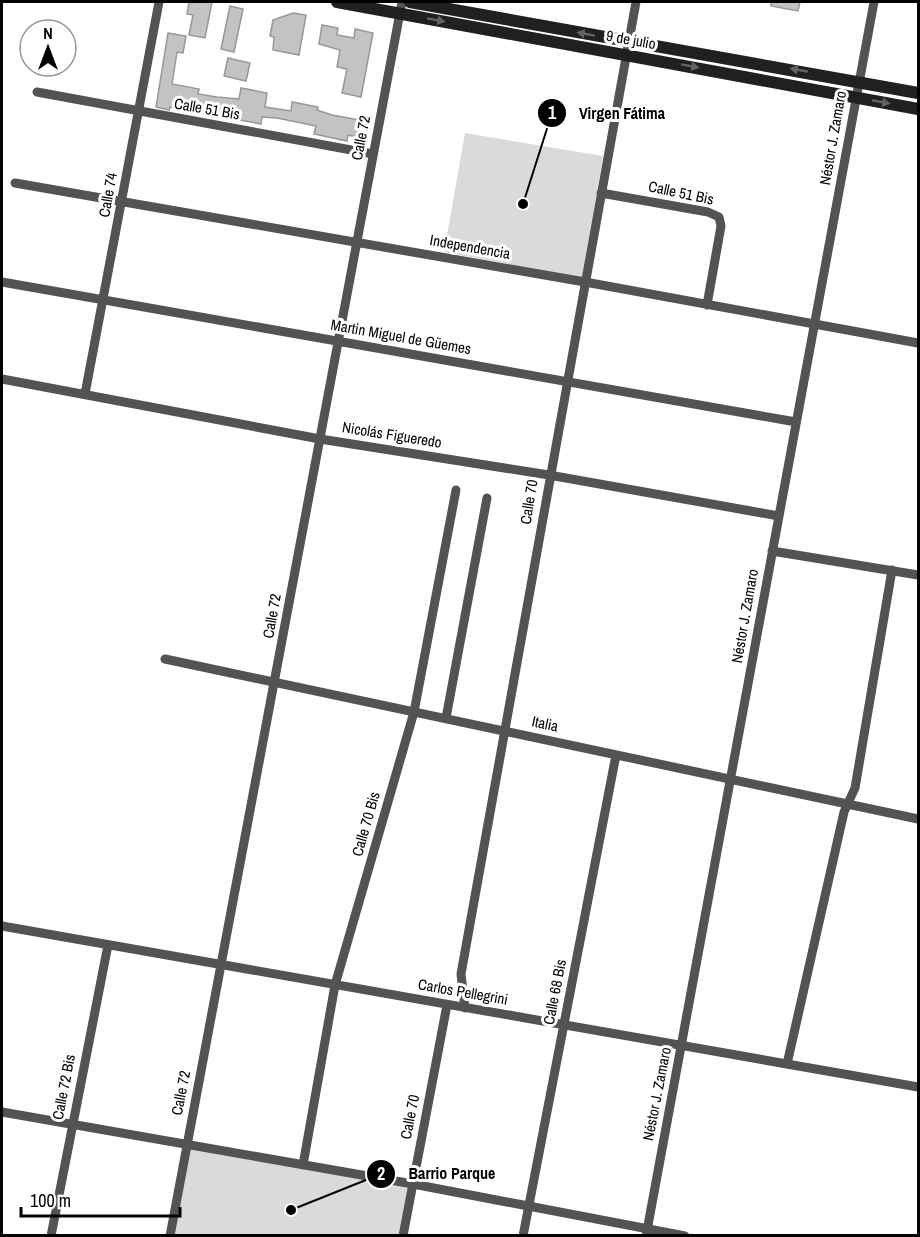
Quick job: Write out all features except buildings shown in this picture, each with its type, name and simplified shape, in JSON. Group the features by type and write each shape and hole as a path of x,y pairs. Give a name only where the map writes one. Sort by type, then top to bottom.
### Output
{"main road":[{"name":"9 de julio","path":"337,2 401,7 626,54 918,109"},
{"name":"9 de julio","path":"410,2 918,93"}],"street":[{"name":"Calle 74","path":"85,394 159,2"},
{"name":"Calle 70","path":"465,1008 461,974 536,565 549,475 636,2"},
{"name":"Néstor J. Zamaro","path":"646,1232 874,2"},
{"name":"Calle 72","path":"170,1236 276,682 401,7"},
{"name":"Calle 51 Bis","path":"37,92 373,154"},
{"name":"Independencia","path":"15,183 585,282 918,343"},
{"name":"Calle 51 Bis","path":"601,193 708,212 719,217 721,226 707,305"},
{"name":"Martin Miguel de Güemes","path":"2,282 796,422"},
{"name":"Nicolás Figueredo","path":"2,379 320,439 549,475 779,516"},
{"name":"Calle 70 Bis","path":"303,1165 335,985 414,712 456,490"},
{"path":"446,718 487,498"},
{"path":"772,551 918,575"},
{"path":"787,1064 844,812 855,788 892,570"},
{"name":"Italia","path":"165,659 918,819"},
{"name":"Calle 68 Bis","path":"523,1236 616,755"},
{"name":"Carlos Pellegrini","path":"2,926 918,1087"},
{"name":"Calle 72 Bis","path":"51,1236 108,945"},
{"name":"Calle 70","path":"403,1236 447,1005"},
{"path":"2,1112 529,1205 646,1232 685,1236"}],"shaded area":[{"path":"465,133 603,156 582,278 444,252"},
{"path":"187,1145 413,1184 403,1235 170,1236"}],"place":[{"name":"Virgen Fátima","path":"523,204"},
{"name":"Barrio Parque","path":"291,1210"}]}
